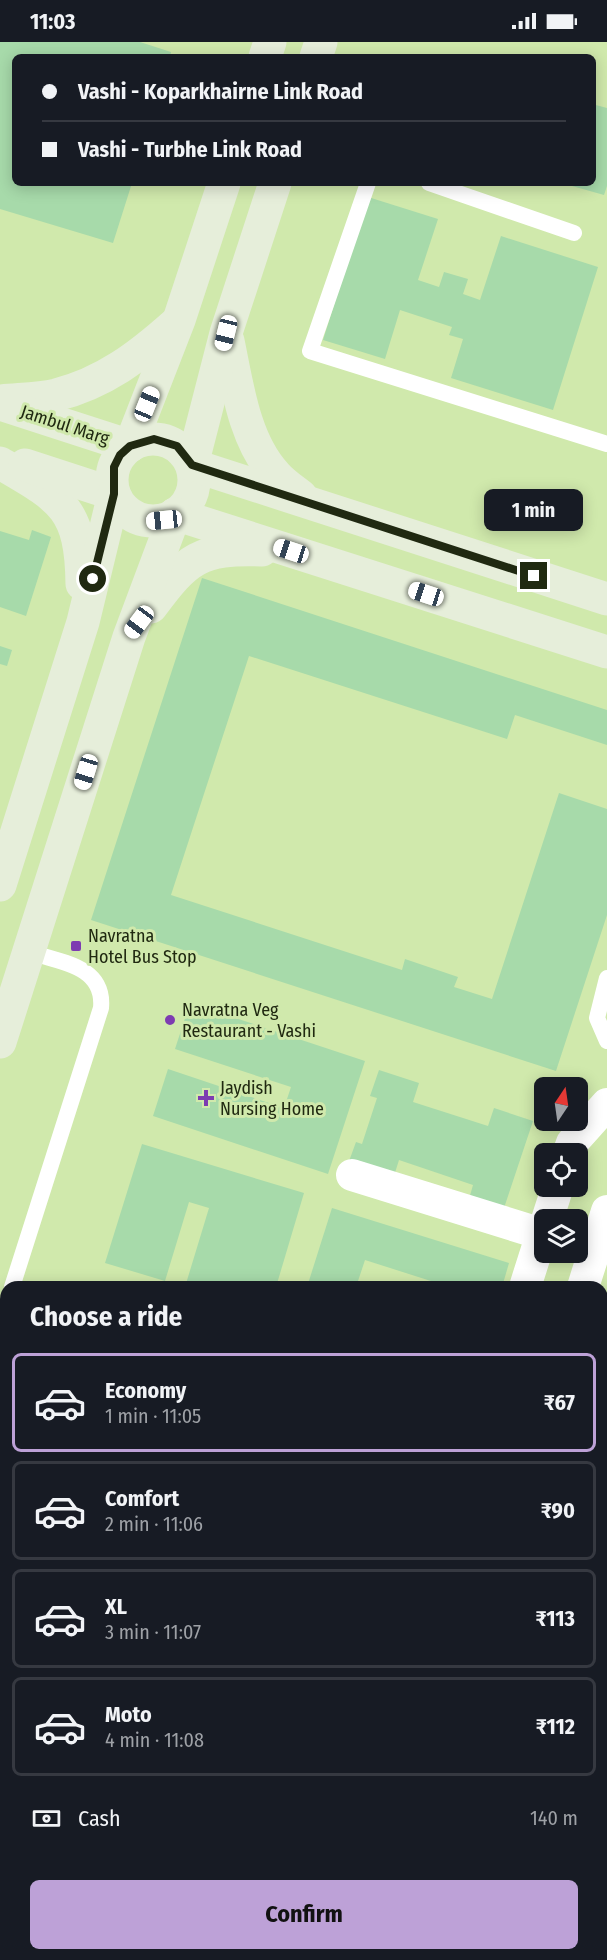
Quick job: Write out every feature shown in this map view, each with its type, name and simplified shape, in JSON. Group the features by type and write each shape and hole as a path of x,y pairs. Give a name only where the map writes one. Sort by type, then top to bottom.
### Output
{"main road":[{"path":"130,446 179,320 223,186"},
{"path":"0,457 114,494 125,509 140,519 158,520 176,514 186,505 192,493 194,479 192,465 226,333 274,186"},
{"path":"0,402 55,395 96,381 135,360 179,320"},
{"path":"226,333 242,406 257,445 275,474 307,501"},
{"name":"Jambul Marg","path":"0,402 130,446"},
{"path":"0,885 83,622 114,494 114,467 120,455 130,446 154,439 166,441 177,446 192,465 606,594"},
{"path":"0,462 39,486 59,502 75,524 82,553 83,622"},
{"path":"176,514 607,652"},
{"path":"0,1042 129,636 176,514"},
{"path":"129,636 172,579 190,562 212,552 291,551"}],"street":[{"path":"572,1143 607,1104"},
{"path":"352,1175 534,1224"},
{"path":"592,1281 607,1211"},
{"path":"527,1281 534,1260"}],"lane":[{"path":"367,186 310,351 607,444"},
{"path":"438,186 574,233"},
{"path":"14,1281 101,1008 102,995 97,981 87,972 28,952"},
{"path":"607,978 597,1018 607,1041"}],"building":[{"path":"0,42 140,42 171,52 171,54 12,54 12,186 131,186 113,243 0,209"},
{"path":"596,105 607,108 607,186 604,195 572,186 596,186"},
{"path":"368,197 438,219 418,280 439,287 444,272 468,279 463,294 480,300 501,236 598,267 553,410 451,378 463,339 449,335 452,327 400,310 385,359 323,340"},
{"path":"32,530 51,537 26,616 0,607 0,531 29,540"},
{"path":"202,578 607,710 607,745 515,715 507,739 249,656 171,895 402,970 405,959 458,977 454,987 492,999 559,793 607,809 607,915 556,1071 91,920"},
{"path":"0,646 12,650 7,666 0,664"},
{"name":"Jaydish Nursing Home","path":"190,1003 365,1061 328,1174 153,1116 168,1069 284,1108 291,1087 175,1049"},
{"path":"379,1070 419,1083 413,1102 488,1126 494,1108 533,1121 501,1217 467,1206 473,1185 399,1160 393,1179 348,1164 356,1142 362,1144 377,1098 370,1096"},
{"path":"142,1144 304,1193 278,1281 187,1281 209,1208 189,1202 165,1281 105,1263"},
{"path":"332,1208 509,1263 504,1281 431,1281 365,1260 358,1281 309,1281"}],"place":[{"name":"Navratna Hotel Bus Stop","path":"76,946"},
{"name":"Navratna Veg Restaurant - Vashi","path":"170,1020"},
{"name":"Jaydish Nursing Home","path":"206,1098"}],"route":[{"path":"93,579 114,494 112,480 114,467 120,455 130,446 154,439 177,446 192,465 534,576"}]}
